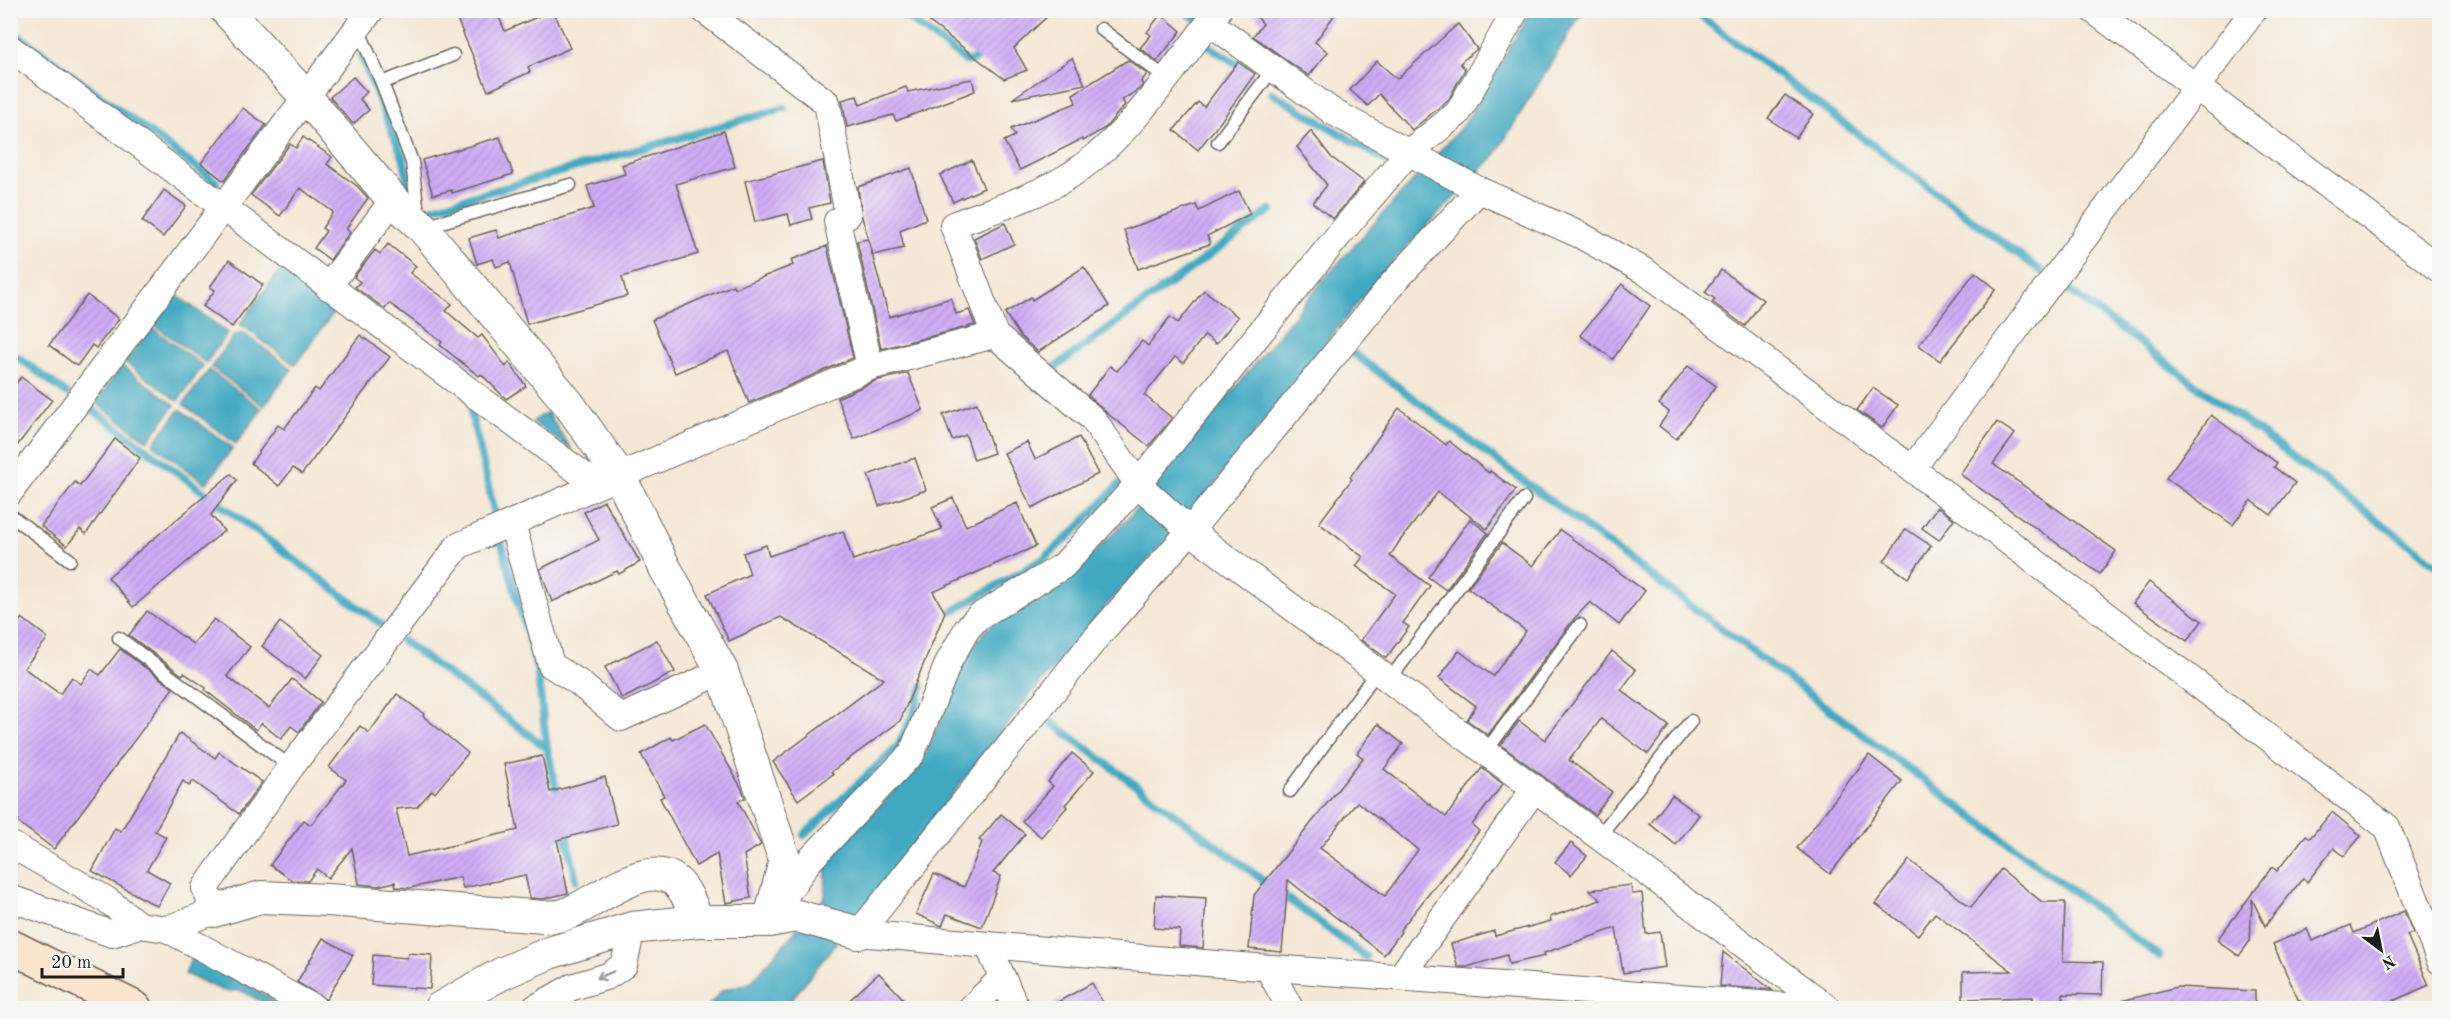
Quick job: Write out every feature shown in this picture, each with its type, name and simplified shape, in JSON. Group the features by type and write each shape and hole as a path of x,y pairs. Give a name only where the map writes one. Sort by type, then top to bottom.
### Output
{"main road":[{"path":"10,946 135,1008"}],"street":[{"path":"226,10 307,98 393,200 421,226 568,403 608,480 665,568 722,671 786,861 783,919"},
{"path":"704,10 827,103 848,215 837,221 870,367"},
{"path":"783,919 808,862 912,753 950,661 967,629 978,617 1063,566 1138,484 1338,236 1413,155 1458,114 1516,10"},
{"path":"2093,10 2439,269"},
{"path":"1912,469 2254,10"},
{"path":"1828,1008 1190,531 1138,484 1093,419 995,335 953,225 1024,198 1072,173 1097,155 1125,128 1214,16 1273,69 1333,112 1476,188 1580,235 1646,272 2387,827 2439,961"},
{"path":"10,492 364,20"},
{"path":"10,48 328,287 608,480"},
{"path":"856,932 1095,639 1190,531 1394,283 1476,188"},
{"path":"328,287 393,200"},
{"path":"214,911 206,888 291,767 458,546 870,367 995,335"},
{"path":"512,523 551,665 578,682 621,718 722,671"},
{"path":"1401,976 1535,788"},
{"path":"10,844 107,900 139,925"},
{"path":"167,929 214,911 261,897 544,917 566,915 638,878 657,872 670,877 681,887 698,921"},
{"path":"10,898 111,934 139,925 167,929 314,1008"},
{"path":"440,1008 501,974 549,953 632,928 698,921 783,919 856,932 988,945 1811,1008"},
{"path":"535,1008 572,987 608,976 624,964 632,928"},
{"path":"988,945 1016,1008"},
{"path":"1268,968 1290,1008"},
{"path":"971,1008 1002,978"}],"lane":[{"path":"364,20 382,83 412,162 421,226 570,185"},
{"path":"1101,29 1166,78"},
{"path":"382,83 453,55"},
{"path":"1218,142 1273,69"},
{"path":"1290,791 1524,499"},
{"path":"10,515 70,560"},
{"path":"1486,751 1581,625"},
{"path":"119,638 291,767"},
{"path":"1599,837 1691,721"}],"water":[{"path":"1531,11 1583,11 1495,155 1380,275 1198,505 1105,607 1027,699 785,1008 706,1008 723,990 750,983 825,897 826,861 923,761 968,653 980,637 991,625 1066,580 1127,520 1324,279 1464,124"},
{"path":"280,270 335,311 295,365 240,324"},
{"path":"175,294 228,333 206,363 153,324"},
{"path":"151,327 203,366 178,401 125,362"},
{"path":"242,332 292,369 264,406 211,367 234,336"},
{"path":"122,366 175,405 148,441 95,402"},
{"path":"209,370 262,409 236,444 183,404"},
{"path":"180,409 233,448 206,484 153,444"},
{"path":"547,412 572,450 532,422"},
{"path":"193,954 288,1008 273,1008 242,991 224,991 185,974"}],"building":[{"path":"453,10 496,10 505,31 553,10 570,48 528,67 530,72 488,91"},
{"path":"914,10 1054,10 1014,48 1027,70 1004,79"},
{"path":"1251,10 1338,10 1315,42 1328,52 1309,76 1253,36 1263,24"},
{"path":"1161,14 1181,31 1157,61 1140,48 1151,35 1147,32"},
{"path":"1458,24 1477,49 1460,63 1465,69 1449,99 1412,130 1379,94 1368,106 1350,90 1377,61 1397,79"},
{"path":"1072,58 1085,84 1012,99"},
{"path":"1128,60 1147,74 1141,82 1143,85 1122,100 1125,105 1105,128 1083,141 1082,139 1020,170 1004,141 1015,136 1011,129 1076,103 1073,94"},
{"path":"1238,62 1255,74 1198,150 1174,130 1198,102 1204,107"},
{"path":"353,77 367,92 360,99 369,110 353,124 330,97"},
{"path":"972,79 975,91 896,121 893,115 847,127 842,100 857,96 860,105 906,87 908,92"},
{"path":"1785,95 1813,114 1796,138 1768,118"},
{"path":"243,108 266,125 224,181 201,163"},
{"path":"724,131 735,167 676,184 698,254 622,277 627,296 527,324 510,262 496,267 493,259 477,264 469,238 496,230 499,238 594,208 587,186 625,174 622,165"},
{"path":"1311,131 1331,157 1364,182 1333,219 1313,203 1327,185 1297,147"},
{"path":"303,137 332,157 327,164 357,186 368,198 346,229 350,232 330,260 314,248 326,231 322,228 333,212 300,188 280,216 251,195 290,144 296,148"},
{"path":"500,137 513,174 452,193 451,190 433,195 422,160"},
{"path":"972,160 984,188 953,202 940,175"},
{"path":"823,161 830,203 809,208 812,219 791,225 788,214 755,222 745,181"},
{"path":"911,168 926,219 900,230 904,248 873,255 862,217 858,187"},
{"path":"164,190 186,206 163,237 142,221"},
{"path":"1239,191 1250,214 1207,236 1210,244 1138,269 1124,230 1196,205 1199,211"},
{"path":"1005,223 1014,244 982,259 974,238"},
{"path":"868,239 889,317 951,298 956,314 969,310 975,325 881,349 857,241"},
{"path":"388,244 416,266 410,273 452,304 446,311 478,338 482,335 506,367 509,362 526,386 506,399 481,374 479,376 440,345 442,342 389,303 385,309 355,287 360,282 354,277 375,250 380,254"},
{"path":"827,246 853,358 749,403 728,351 675,373 652,320 733,285 735,288 793,265 791,260"},
{"path":"229,260 263,285 232,327 203,306 215,290 210,287"},
{"path":"1084,267 1109,306 1038,352 1020,336 1005,313 1031,297 1032,300"},
{"path":"1721,270 1763,300 1745,326 1712,302 1715,299 1705,292"},
{"path":"1975,272 1996,289 1940,361 1919,345"},
{"path":"1622,284 1650,306 1613,359 1580,335"},
{"path":"1204,290 1238,317 1216,344 1205,335 1183,363 1175,357 1144,395 1172,418 1149,446 1088,395 1110,366 1117,371 1142,341 1148,346 1170,317 1178,323"},
{"path":"87,295 119,319 96,348 92,345 77,366 49,345"},
{"path":"360,335 390,357 302,474 293,468 279,486 251,463 278,425 284,429 315,388 319,391"},
{"path":"1688,366 1716,386 1676,439 1659,426 1669,412 1659,404"},
{"path":"908,373 923,410 854,439 837,398 875,381"},
{"path":"21,377 52,400 10,455 10,390"},
{"path":"1873,388 1898,405 1882,428 1857,410"},
{"path":"977,403 994,453 974,460 966,435 952,440 943,415"},
{"path":"1399,408 1446,445 1449,441 1489,473 1490,471 1516,490 1487,529 1438,492 1399,542 1390,556 1430,586 1403,623 1409,627 1386,658 1361,640 1395,594 1356,566 1363,557 1319,523 1352,479 1350,477"},
{"path":"2211,415 2277,463 2274,467 2295,483 2271,515 2251,500 2233,525 2166,478"},
{"path":"1997,422 2015,434 1993,464 2116,551 2100,574 1960,474"},
{"path":"1079,437 1098,474 1032,508 1004,453 1027,442 1035,459"},
{"path":"115,439 140,458 86,534 80,529 67,546 41,526 75,482 80,486"},
{"path":"915,458 926,490 879,506 868,475"},
{"path":"231,474 237,480 211,515 224,531 133,607 108,577"},
{"path":"953,498 966,526 1017,503 1036,546 933,592 945,612 900,721 831,772 833,774 798,800 773,762 884,679 781,617 729,641 707,594 750,574 743,553 766,545 769,556 843,531 853,560 942,529 932,507"},
{"path":"604,501 640,562 619,574 617,571 552,602 540,569 599,540 584,512"},
{"path":"1937,507 1954,519 1939,540 1922,528"},
{"path":"1470,519 1488,533 1446,590 1428,577"},
{"path":"1906,529 1931,546 1908,578 1884,561"},
{"path":"1560,530 1645,591 1619,625 1590,602 1573,620 1488,735 1467,720 1476,706 1439,678 1459,651 1493,676 1526,631 1468,588 1502,543 1533,566"},
{"path":"2149,582 2202,621 2187,641 2133,603"},
{"path":"147,611 193,644 214,619 250,647 227,676 269,708 292,679 321,702 299,732 291,726 281,739 261,723 256,730 205,690 206,688 184,673 182,675 129,635"},
{"path":"22,618 48,638 24,668 60,694 72,677 81,684 91,669 100,675 120,649 173,688 54,849 10,816 10,633"},
{"path":"280,622 323,655 305,679 262,646"},
{"path":"657,640 675,672 622,699 605,667"},
{"path":"1612,651 1636,670 1621,690 1669,726 1648,754 1601,719 1569,760 1612,792 1595,815 1501,745 1519,721 1545,740"},
{"path":"397,694 424,714 423,716 468,753 435,793 432,790 417,807 396,809 407,856 518,830 504,764 542,756 550,792 605,777 617,824 557,840 568,893 543,899 530,898 525,875 463,888 460,877 410,888 396,887 395,882 378,886 359,884 352,848 328,878 317,869 308,881 292,880 270,865 304,820 311,825 346,780 329,767 360,726 369,733"},
{"path":"705,724 742,789 745,798 738,801 761,845 744,855 751,898 726,903 717,854 696,866 660,798 664,796 641,754 671,737 673,740"},
{"path":"1378,724 1403,744 1384,769 1446,817 1482,768 1503,784 1472,825 1479,831 1400,930 1401,932 1384,955 1288,880 1282,952 1249,949 1254,895 1363,758 1357,753","holes":["1357,802 1418,850 1385,896 1320,848"]},
{"path":"180,733 215,758 219,752 262,782 239,814 193,781 189,786 183,781 155,831 166,837 147,870 170,883 157,906 92,871 115,828 121,831"},
{"path":"1072,753 1094,771 1041,837 1022,821 1053,786 1048,782"},
{"path":"1869,755 1902,781 1830,874 1797,848"},
{"path":"1672,795 1699,815 1676,845 1650,824"},
{"path":"2332,812 2361,836 2344,856 2334,848 2307,882 2303,878 2265,926 2252,899 2250,941 2239,956 2217,940 2272,867 2277,871 2306,835 2310,838"},
{"path":"1001,814 1025,834 993,873 1001,876 982,927 947,914 942,926 916,914 934,874 964,887 982,842 979,840"},
{"path":"1571,843 1587,856 1571,875 1555,862"},
{"path":"1909,860 1971,907 2001,869 2042,902 2065,902 2063,961 2103,962 2102,995 2063,994 2063,1003 2033,1002 2033,997 1963,999 1963,972 2012,971 1935,913 1918,935 1876,904"},
{"path":"1631,885 1632,894 1642,893 1646,934 1660,932 1665,967 1623,973 1616,928 1544,953 1545,956 1509,964 1507,955 1467,967 1458,967 1451,944 1494,931 1495,936 1551,921 1550,917 1601,900 1589,890"},
{"path":"1156,895 1206,898 1203,948 1179,946 1180,930 1154,928"},
{"path":"2404,911 2413,933 2407,935 2429,985 2377,1008 2310,1008 2298,999 2273,944 2307,929 2312,941 2351,925 2354,933"},
{"path":"323,938 353,955 326,1000 297,982"},
{"path":"1723,952 1772,990 1720,986"},
{"path":"408,953 432,955 430,989 371,985 373,955 407,958"},
{"path":"879,973 912,1008 841,1008"},
{"path":"1092,983 1106,1008 1047,1008"},
{"path":"2177,987 2255,991 2255,1008 2122,1008 2121,1001"}],"waterway":[{"path":"897,10 967,62 977,58 983,49"},
{"path":"1184,10 1196,19"},
{"path":"1692,10 2041,271"},
{"path":"10,29 216,182"},
{"path":"1209,46 1246,70"},
{"path":"361,56 404,160 408,183"},
{"path":"1272,93 1388,162"},
{"path":"433,208 784,108"},
{"path":"1054,368 1271,210"},
{"path":"2066,288 2440,567"},
{"path":"10,351 66,393"},
{"path":"1353,353 2159,956"},
{"path":"92,409 381,624"},
{"path":"471,413 496,519"},
{"path":"953,611 1043,559 1076,530 1120,484"},
{"path":"501,541 537,669 547,748 559,801"},
{"path":"403,641 547,748"},
{"path":"804,835 898,746 913,715 922,686"},
{"path":"1047,719 1366,957"},
{"path":"565,828 576,880"}]}
